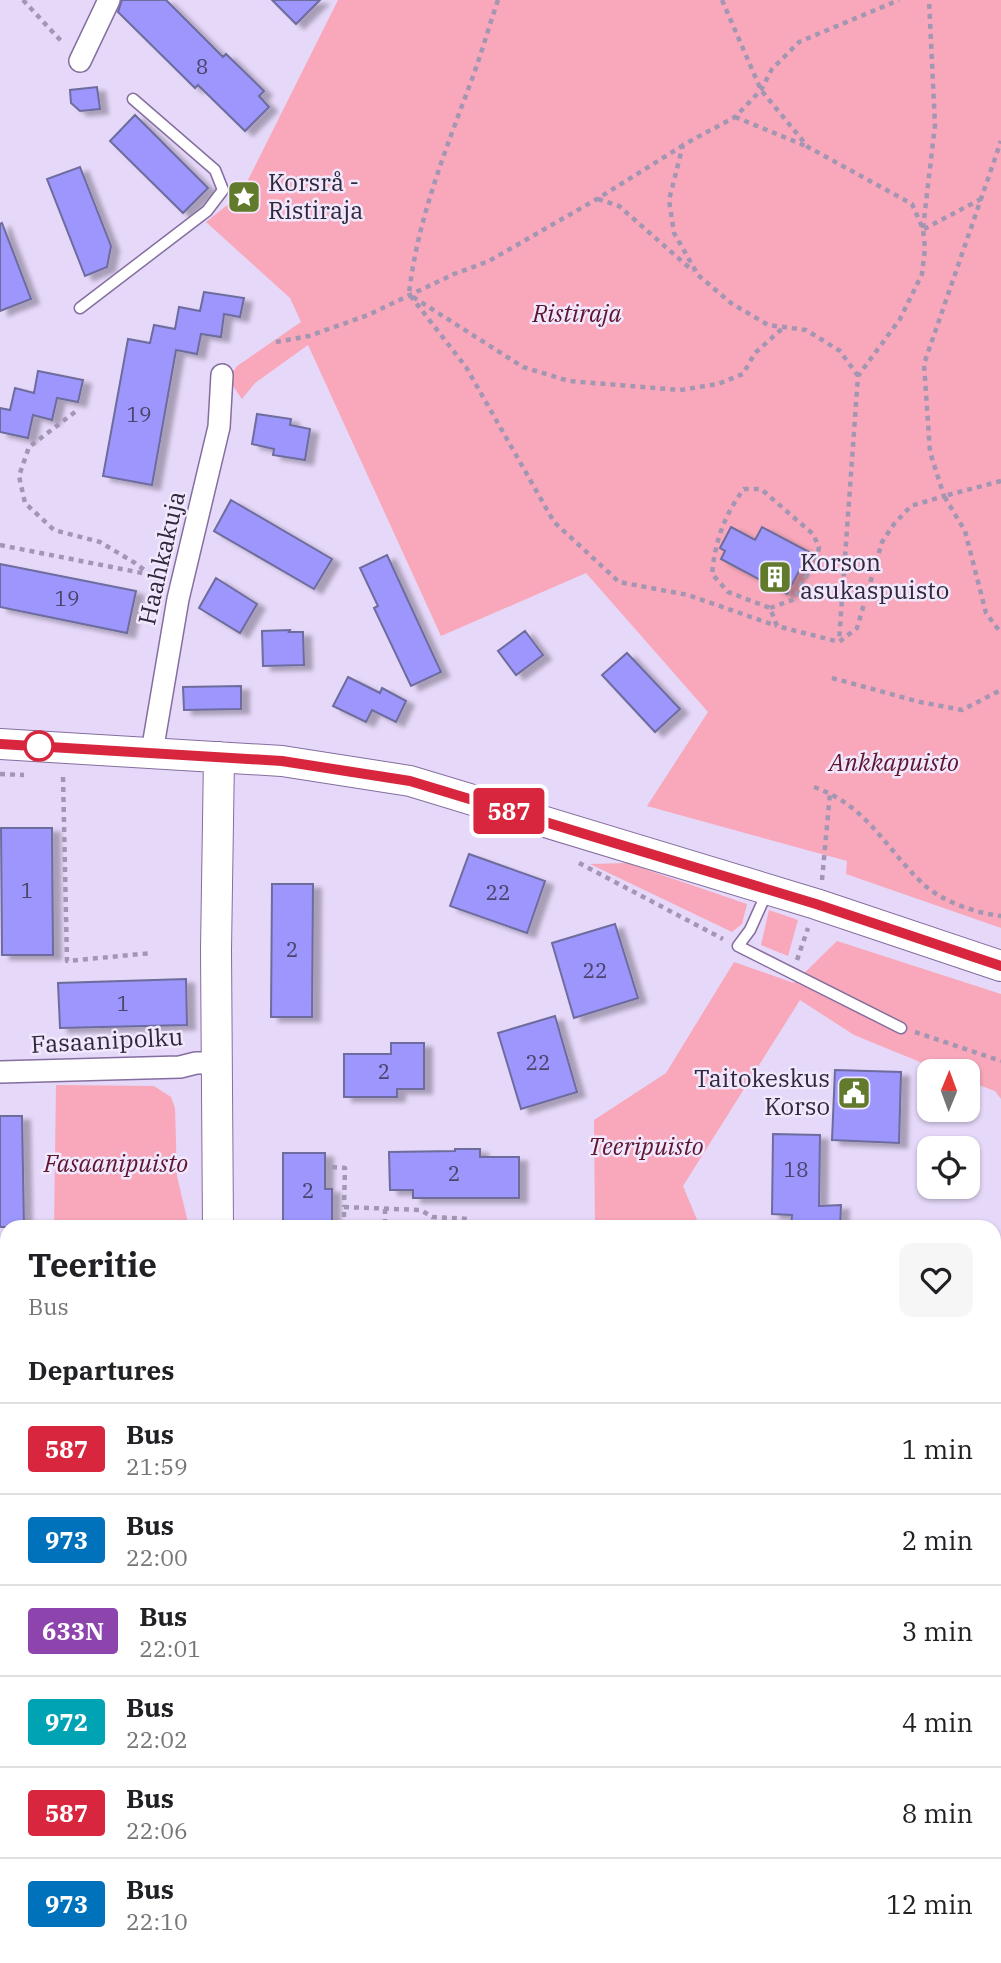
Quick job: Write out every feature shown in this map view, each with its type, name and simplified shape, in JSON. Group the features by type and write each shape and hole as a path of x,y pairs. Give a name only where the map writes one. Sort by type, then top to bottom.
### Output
{"main road":[{"path":"0,744 282,761 410,781 816,904 1001,966"},
{"path":"218,1220 219,757"}],"street":[{"path":"80,61 109,0"},
{"name":"Haahkakuja","path":"152,752 178,599 219,427 222,375"},
{"name":"Fasaanipolku","path":"0,1072 180,1067 196,1063 217,1063"}],"lane":[{"path":"79,308 207,211 223,190 215,170 134,99"},
{"path":"768,890 750,930 738,946 901,1028"}],"path":[{"path":"23,0 80,61"},
{"path":"498,0 470,85 437,170 411,275 409,294 466,367 554,522 619,582 688,595 777,626 839,642"},
{"path":"722,0 761,90 808,147"},
{"path":"276,342 309,336 368,315 409,294 489,261 597,199 683,145 736,117 761,90 772,69 799,42 899,0"},
{"path":"839,642 858,376 900,319 922,274 925,248 923,229 935,125 929,0"},
{"path":"736,117 808,147 851,173 889,190 912,205 923,229"},
{"path":"1001,141 924,364 930,452 944,496 965,531 986,612 1001,633"},
{"path":"683,145 669,200 674,233 698,275"},
{"path":"597,199 619,206 731,303 768,325 806,330 840,351 858,376"},
{"path":"923,229 981,199"},
{"path":"409,294 523,367 569,381 680,390 718,384 743,374 755,352 784,327"},
{"path":"75,412 29,447 19,476 25,503 54,530 100,542 150,575 178,599"},
{"path":"839,642 857,628 882,542 911,506 1001,481"},
{"path":"770,608 795,599 802,582 816,562 819,547 813,534 772,497 761,489 744,489 730,508 715,547 712,574 728,592 770,608 777,626"},
{"path":"0,545 150,575"},
{"path":"832,678 920,702 962,710 1001,690"},
{"path":"0,774 25,775"},
{"path":"50,777 76,778"},
{"path":"63,777 67,961 152,953"},
{"path":"814,787 830,793 864,816 924,885 952,902 1001,916"},
{"path":"574,860 738,946"},
{"path":"901,1028 1001,1061"},
{"path":"332,1167 345,1168 344,1220"},
{"path":"344,1207 421,1210 432,1217 469,1219"},
{"path":"385,1209 385,1220"}],"green space":[{"name":"Ristiraja","path":"338,0 1001,0 1001,928 846,874 847,861 647,806 708,712 586,573 441,636 308,345 255,383 242,399 228,379 237,366 301,322 290,298 206,222 241,194"},
{"path":"627,863 747,904 742,924 732,932 590,864"},
{"path":"769,910 798,920 788,956 761,945"},
{"name":"Teeripuisto","path":"837,941 1001,994 1001,1099 995,1091 980,1085 980,1059 917,1061 854,1035 800,1000 683,1186 697,1220 595,1220 594,1120 666,1073 734,962 794,983"},
{"name":"Fasaanipuisto","path":"56,1085 154,1086 171,1097 175,1108 177,1176 187,1220 54,1220"}],"building":[{"path":"122,0 166,0 223,57 226,54 264,91 259,96 269,107 245,131 198,85 195,88 118,12"},
{"path":"272,0 320,0 296,24"},
{"path":"97,87 100,109 80,111 71,103 70,90"},
{"path":"135,115 208,188 183,213 110,141"},
{"path":"80,167 111,246 107,267 85,276 47,179"},
{"path":"2,223 31,299 0,311 0,224"},
{"path":"204,292 244,298 240,317 224,314 221,337 201,334 197,354 176,350 152,485 103,476 128,339 150,343 154,325 175,329 179,307 200,311"},
{"path":"38,371 83,380 78,402 57,398 52,420 33,415 28,438 0,432 0,408 10,410 15,388 34,393"},
{"path":"257,414 291,419 290,425 310,429 305,460 273,455 274,449 252,444"},
{"path":"231,500 332,559 314,589 214,531"},
{"name":"Korson asukaspuisto","path":"731,527 755,540 762,527 809,552 787,594 721,559 725,551 720,548"},
{"path":"387,555 441,672 411,686 374,608 378,606 360,568"},
{"path":"0,564 136,591 127,633 0,607"},
{"path":"216,578 257,604 240,633 199,608"},
{"path":"290,630 289,632 303,632 304,665 263,666 262,631"},
{"path":"525,631 543,655 516,675 498,651"},
{"path":"627,653 680,709 655,732 602,675"},
{"path":"348,677 380,693 382,688 406,701 396,722 372,710 366,722 333,706"},
{"path":"241,686 241,709 184,710 183,687"},
{"path":"1,828 52,828 53,955 2,955"},
{"path":"469,854 545,881 527,933 450,906"},
{"path":"272,884 313,884 312,1017 271,1017"},
{"path":"615,924 638,998 574,1018 552,943"},
{"path":"186,979 187,1025 60,1028 58,983"},
{"path":"555,1016 577,1092 521,1109 498,1033"},
{"path":"391,1043 424,1043 424,1089 397,1089 397,1097 344,1097 344,1054 391,1054"},
{"path":"835,1070 901,1072 899,1143 832,1140"},
{"path":"0,1116 22,1116 24,1220 0,1220"},
{"path":"773,1134 820,1135 819,1206 841,1205 840,1220 792,1220 792,1215 772,1214"},
{"path":"480,1149 480,1157 519,1157 519,1198 413,1198 413,1190 390,1190 389,1152"},
{"path":"283,1153 325,1153 325,1189 332,1189 332,1220 283,1220"}],"bus line":[{"name":"587","path":"0,744 282,761 410,781 816,904 1001,966"}],"place":[{"name":"Korsrå - Ristiraja","path":"244,197"},
{"name":"Korson asukaspuisto","path":"775,577"},
{"name":"Taitokeskus Korso","path":"854,1093"}],"park label":[{"name":"Ankkapuisto","path":"894,763"}]}
